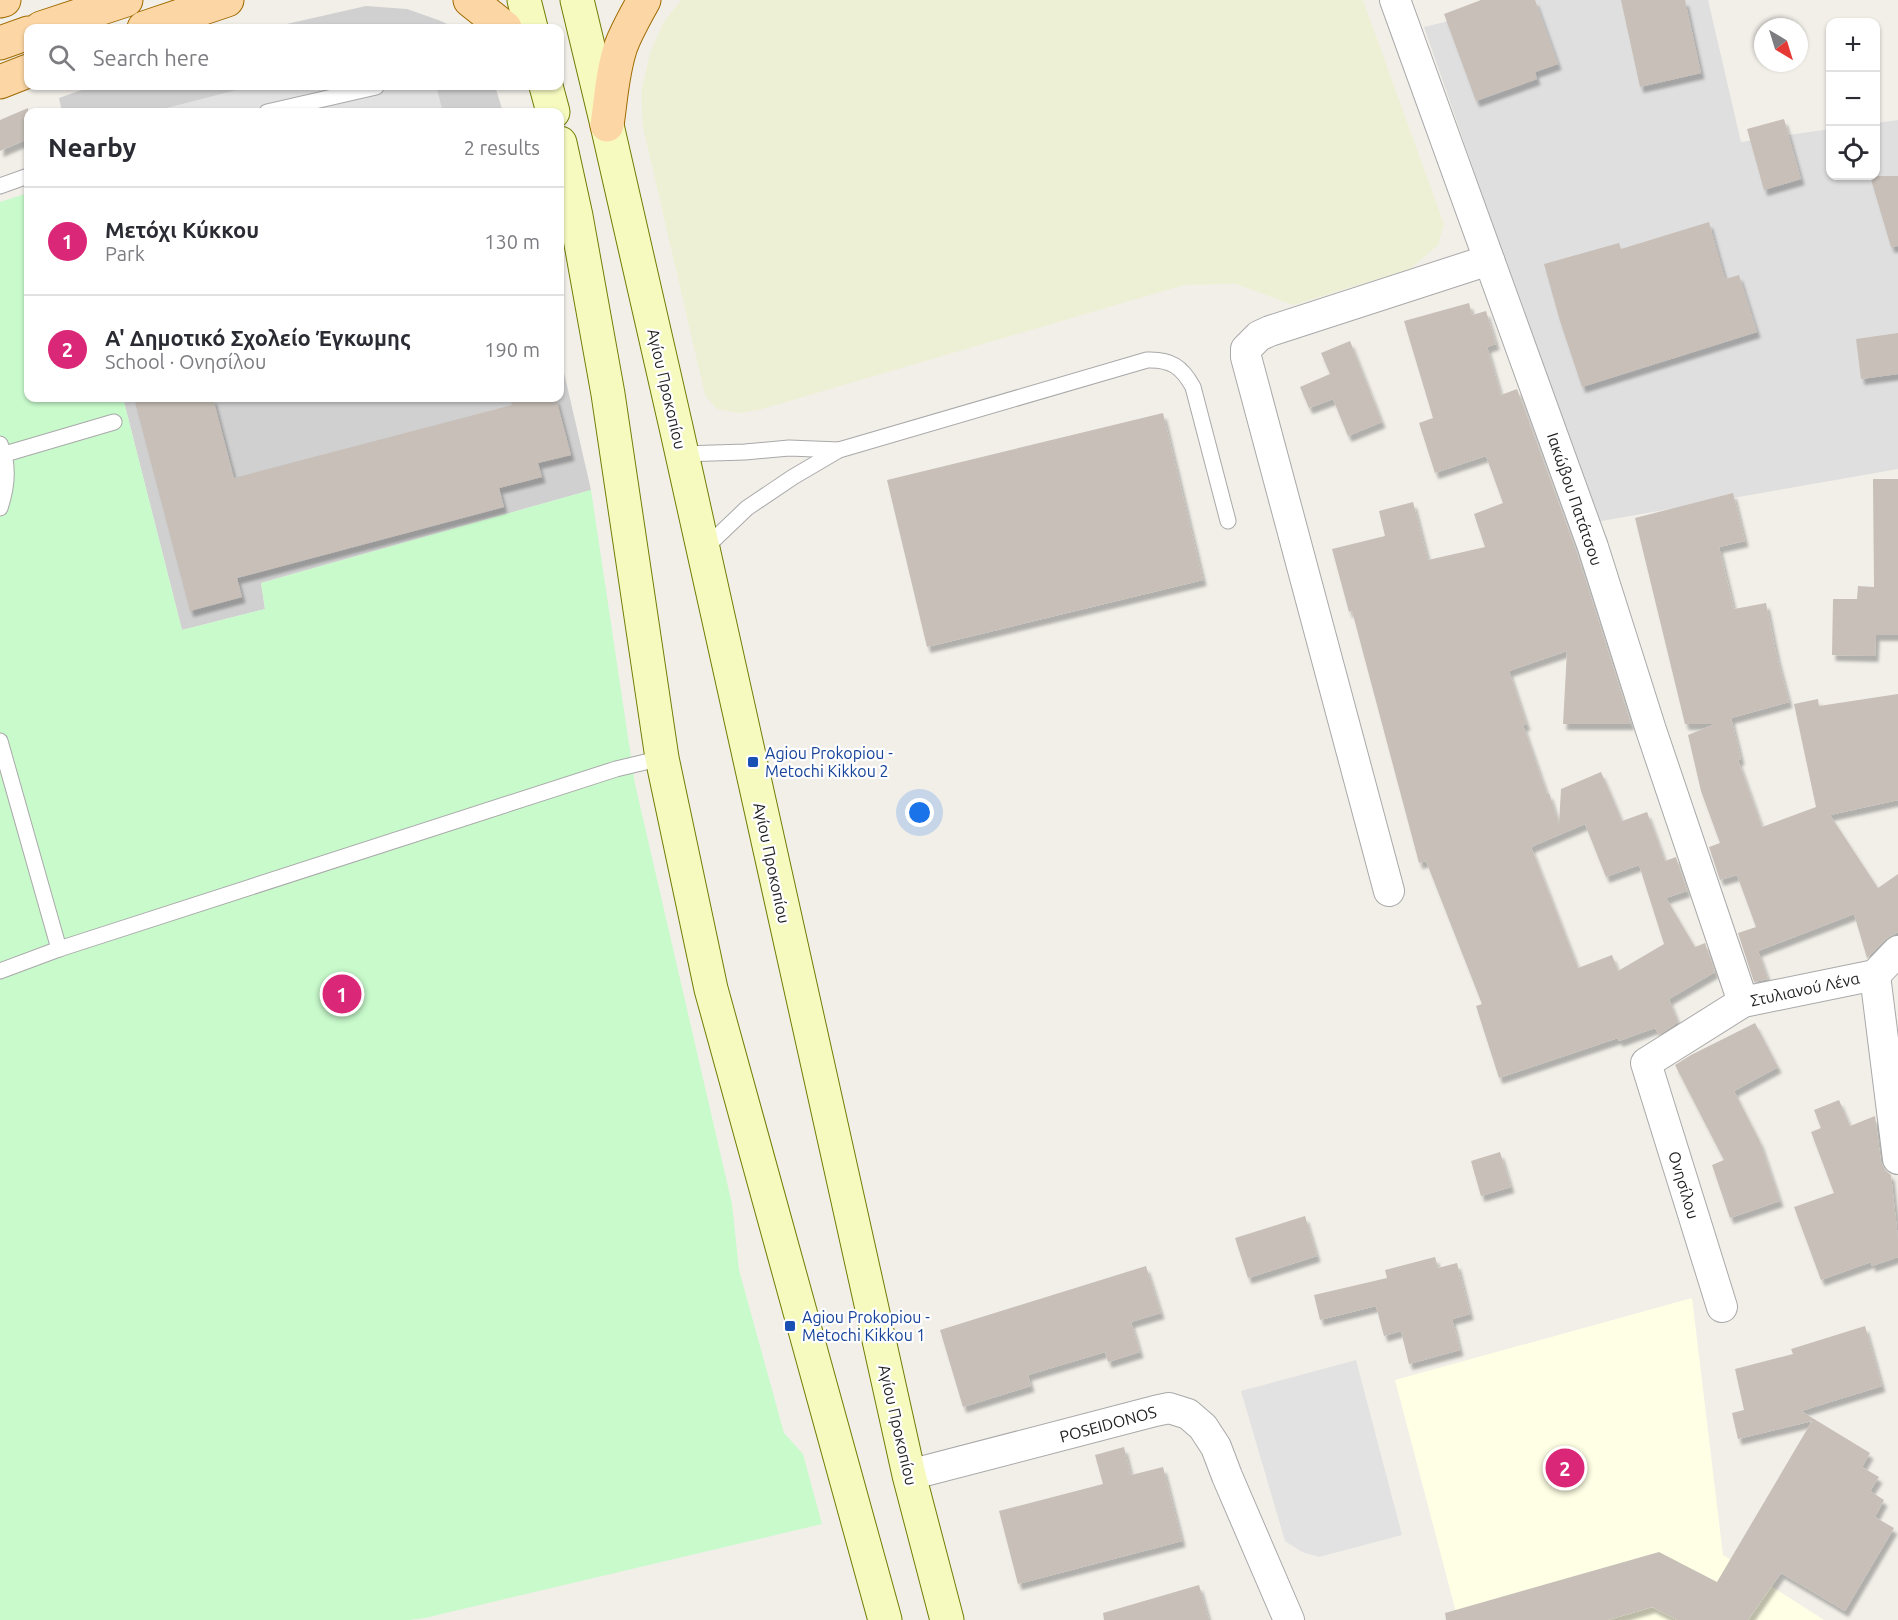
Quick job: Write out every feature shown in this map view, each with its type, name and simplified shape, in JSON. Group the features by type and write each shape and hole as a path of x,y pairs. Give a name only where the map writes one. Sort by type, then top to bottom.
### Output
{"main road":[{"path":"52,24 126,0"},
{"path":"156,24 227,0"},
{"path":"470,0 500,24"},
{"path":"524,0 530,24"},
{"name":"Αγίου Προκοπίου","path":"577,0 608,125 909,1475 947,1620"},
{"path":"608,125 613,78 621,46 644,0"},
{"path":"0,43 24,34"},
{"path":"0,82 24,73"},
{"path":"547,90 551,108"},
{"path":"564,161 608,394 662,758 711,988 885,1620"}],"street":[{"name":"Ιακώβου Πατάτσου","path":"1395,0 1593,547 1651,730 1743,1002"},
{"path":"1389,891 1249,368 1246,349 1259,336 1270,331 1489,260"},
{"name":"Στυλιανού Λένα","path":"1647,1063 1743,1002 1875,975 1898,951"},
{"path":"1875,975 1897,1143"},
{"name":"Ονησίλου","path":"1647,1063 1722,1307"},
{"name":"POSEIDONOS","path":"909,1475 1155,1411 1169,1408 1188,1414 1203,1427 1216,1447 1289,1620"}],"lane":[{"path":"284,108 363,90"},
{"path":"0,186 24,177"},
{"path":"703,550 747,508 839,450 1147,360 1161,359 1181,370 1193,387 1228,521"},
{"path":"0,508 7,486 2,449 114,422"},
{"path":"682,454 789,448 839,450"},
{"path":"0,741 59,949"},
{"path":"0,971 59,949 616,769 662,758"}],"shaded area":[{"path":"681,0 1363,0 1444,224 1438,245 1410,269 1293,305 1236,284 1184,285 759,410 739,413 717,409 705,395 643,127 641,92 650,53 663,23"},
{"path":"1534,0 1708,0 1741,142 1826,130 1826,180 1880,180 1880,122 1898,120 1898,469 1596,522 1424,27"},
{"path":"366,6 407,9 447,24 287,24"},
{"path":"82,90 496,90 502,108 61,108 59,98"},
{"path":"236,90 437,90 442,108 167,108"},
{"path":"564,372 591,490 261,583 265,609 182,630 124,402 564,402"},
{"path":"1692,1298 1723,1555 1824,1620 1458,1620 1395,1380"},
{"path":"1356,1360 1402,1535 1319,1557 1302,1552 1285,1541 1241,1391"}],"green space":[{"path":"24,194 24,402 124,402 182,630 265,609 261,583 591,490 635,784 732,1204 739,1270 784,1433 803,1454 822,1524 409,1620 0,1620 0,202"}],"building":[{"path":"1481,0 1535,0 1558,64 1535,72 1537,79 1476,101 1444,14"},
{"path":"1621,0 1685,0 1701,73 1640,87"},
{"path":"24,110 24,141 0,151 0,120"},
{"path":"1784,119 1801,179 1764,190 1747,129"},
{"path":"1880,176 1898,176 1898,246 1891,247 1871,180 1880,180"},
{"path":"1709,222 1725,279 1739,275 1757,332 1582,387 1544,264 1619,243 1621,249"},
{"path":"1469,303 1472,315 1486,311 1496,344 1487,347 1501,395 1517,389 1577,553 1631,724 1563,724 1567,651 1509,671 1527,725 1523,725 1559,824 1561,789 1601,772 1622,821 1647,812 1665,861 1676,857 1687,891 1666,898 1695,947 1705,943 1715,972 1669,999 1678,1022 1659,1035 1655,1028 1499,1078 1476,1006 1482,1004 1426,861 1419,863 1352,611 1349,612 1332,549 1385,536 1379,511 1413,502 1428,560 1485,547 1474,514 1503,503 1486,456 1435,473 1419,423 1433,418 1404,321","holes":["1585,824 1606,877 1639,865 1664,944 1618,971 1612,955 1578,968 1531,847"]},
{"path":"1898,333 1898,374 1861,379 1856,339"},
{"path":"1350,341 1382,422 1348,436 1333,399 1309,408 1300,387 1330,374 1321,353"},
{"path":"135,402 214,402 234,478 512,405 511,402 557,402 571,455 538,463 542,477 499,488 504,507 237,578 242,597 190,611"},
{"path":"1163,413 1203,580 927,647 887,480"},
{"path":"1873,479 1898,479 1898,635 1876,635 1875,656 1832,655 1833,599 1857,599 1858,586 1874,587"},
{"path":"1733,493 1745,541 1719,547 1734,609 1766,603 1789,702 1731,718 1741,759 1738,760 1762,827 1816,807 1794,704 1818,699 1819,706 1898,694 1898,800 1830,815 1878,888 1898,874 1898,932 1886,939 1867,958 1854,914 1758,951 1768,979 1754,982 1738,933 1756,927 1737,875 1720,880 1709,847 1720,843 1701,791 1688,735 1715,724 1685,724 1635,518"},
{"path":"1755,1023 1778,1067 1734,1091 1760,1142 1780,1201 1730,1218 1712,1165 1724,1160 1675,1065"},
{"path":"1839,1100 1850,1126 1875,1116 1881,1162 1891,1175 1898,1257 1872,1266 1871,1262 1821,1280 1794,1207 1834,1193 1811,1132 1821,1128 1814,1110"},
{"path":"1500,1152 1511,1187 1481,1196 1471,1161"},
{"path":"1305,1216 1317,1256 1248,1278 1235,1238"},
{"path":"1435,1257 1438,1268 1457,1263 1470,1314 1452,1319 1460,1350 1409,1364 1401,1331 1384,1336 1376,1306 1320,1320 1314,1295 1387,1278 1385,1270"},
{"path":"1146,1266 1161,1313 1131,1322 1140,1352 1108,1362 1105,1352 1028,1375 1031,1386 963,1407 940,1330"},
{"path":"1865,1326 1882,1386 1801,1411 1870,1453 1862,1467 1879,1477 1870,1491 1884,1500 1875,1517 1894,1528 1845,1611 1781,1573 1748,1620 1677,1620 1652,1607 1608,1620 1446,1620 1445,1613 1659,1552 1717,1582 1812,1421 1738,1439 1732,1413 1744,1410 1735,1369 1793,1354 1791,1349"},
{"path":"1124,1447 1131,1475 1163,1467 1182,1541 1018,1584 999,1511 1103,1484 1095,1455"},
{"path":"1199,1585 1209,1620 1104,1620 1103,1613"}],"place":[{"name":"Agiou Prokopiou - Metochi Kikkou 2","path":"753,762"},
{"name":"Μετόχι Κύκκου","path":"342,994"},
{"name":"Agiou Prokopiou - Metochi Kikkou 1","path":"790,1326"},
{"name":"Α' Δημοτικό Σχολείο Έγκωμης","path":"1565,1468"}]}
